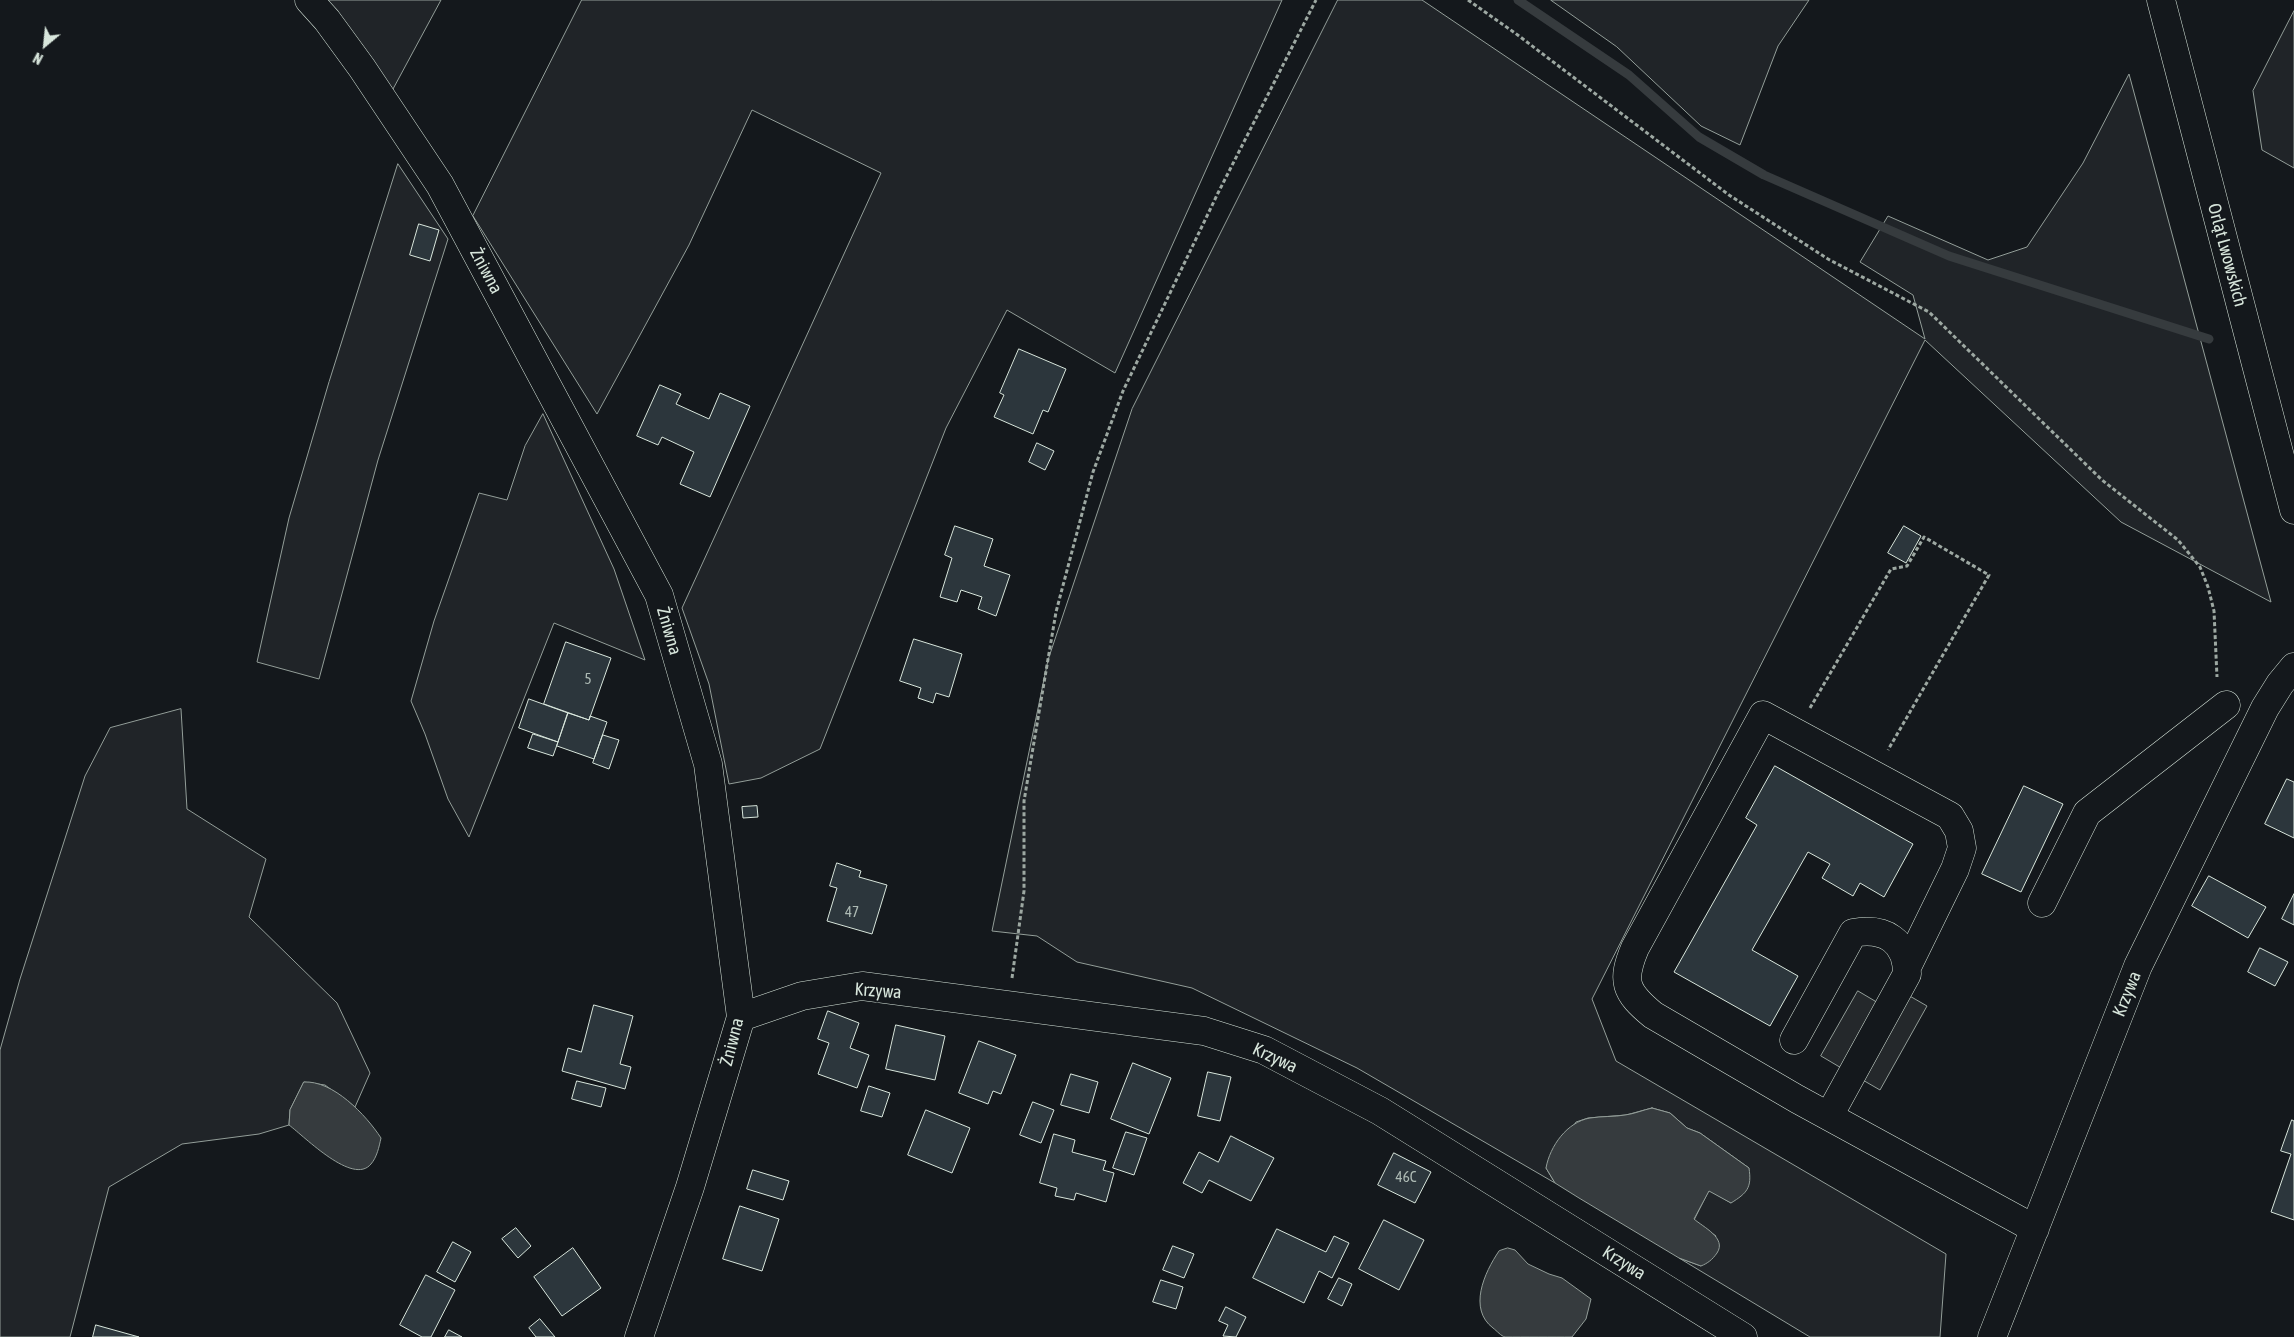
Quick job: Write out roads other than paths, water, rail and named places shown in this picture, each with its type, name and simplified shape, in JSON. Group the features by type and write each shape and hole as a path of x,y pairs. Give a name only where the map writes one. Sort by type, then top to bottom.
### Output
{"street":[{"name":"Żniwna","path":"309,0 327,20 362,68 440,185 659,595 708,764 741,1017 690,1187 639,1337"},
{"name":"Orląt Lwowskich","path":"2161,0 2294,510"},
{"name":"Krzywa","path":"1992,1337 2138,966 2265,708 2280,684 2294,667"},
{"path":"2042,903 2087,813 2226,705"},
{"path":"1906,967 1954,869 1962,848 1959,831 1950,816 1763,715 1635,948 1626,968 1628,986 1636,1002 1653,1016 1829,1116 2035,1228"},
{"path":"1794,1040 1854,933 1868,930 1886,934 1901,947 1906,959 1906,974 1829,1116"},
{"name":"Krzywa","path":"741,1017 802,996 862,986 1204,1032 1264,1050 1380,1111 1743,1337"}],"waterway":[{"path":"1518,0 1629,75 1699,137 1764,175 1949,256 2209,339"}]}
